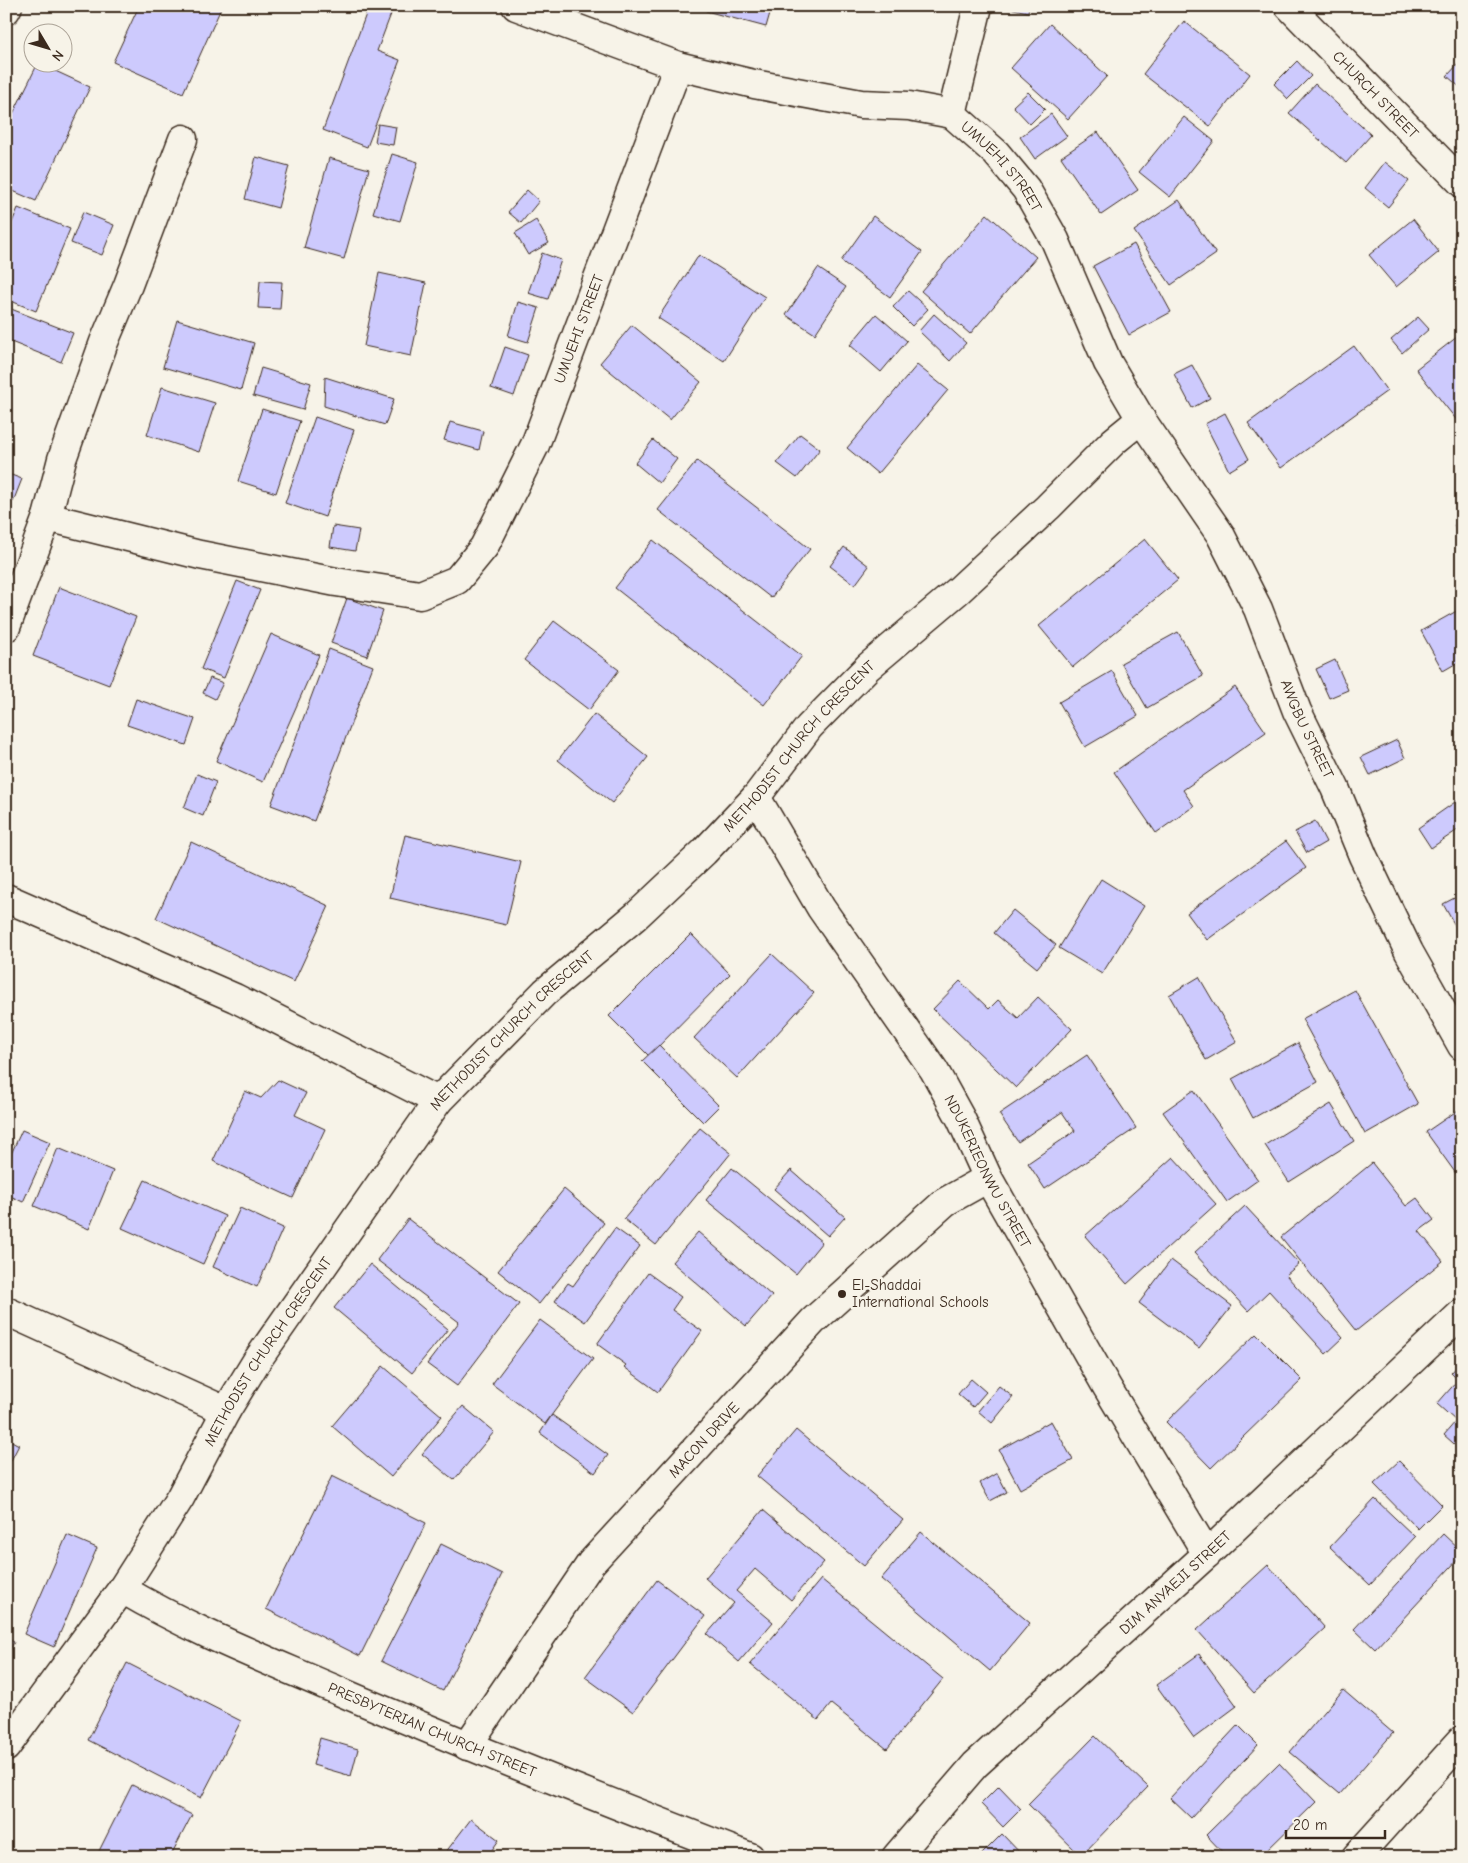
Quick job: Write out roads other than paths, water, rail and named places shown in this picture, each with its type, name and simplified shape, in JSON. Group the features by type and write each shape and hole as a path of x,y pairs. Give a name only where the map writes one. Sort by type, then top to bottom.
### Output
{"street":[{"name":"UMUEHI STREET","path":"516,6 678,66 754,84 861,104 909,106 952,114 996,153 1026,189 1055,240 1108,362 1141,419"},
{"path":"952,114 978,6"},
{"name":"CHURCH STREET","path":"1289,6 1462,183"},
{"name":"UMUEHI STREET","path":"46,517 200,555 336,582 420,595 457,580 484,547 535,445 678,66"},
{"path":"6,627 46,517 62,459 104,342 132,276 183,139"},
{"name":"METHODIST CHURCH CRESCENT","path":"6,1748 122,1589 180,1498 226,1411 256,1362 438,1100 545,992 636,916 704,852 756,797 809,727 868,667 958,590 1048,507 1114,441 1141,419"},
{"name":"AWGBU STREET","path":"1141,419 1220,534 1258,609 1297,711 1335,788 1371,874 1409,952 1462,1046"},
{"name":"NDUKERIEONWU STREET","path":"756,797 821,908 934,1070 961,1120 988,1178 1107,1387 1207,1554"},
{"path":"6,898 236,998 438,1100"},
{"name":"MACON DRIVE","path":"467,1746 592,1564 813,1321 945,1202 988,1178"},
{"path":"6,1311 226,1411"},
{"name":"DIM ANYAEJI STREET","path":"896,1857 975,1765 1207,1554 1462,1313"},
{"name":"PRESBYTERIAN CHURCH STREET","path":"122,1589 160,1612 251,1655 467,1746 750,1857"},
{"path":"1356,1857 1462,1740"}],"place":[{"name":"El-Shaddai International Schools","path":"842,1294"}]}
